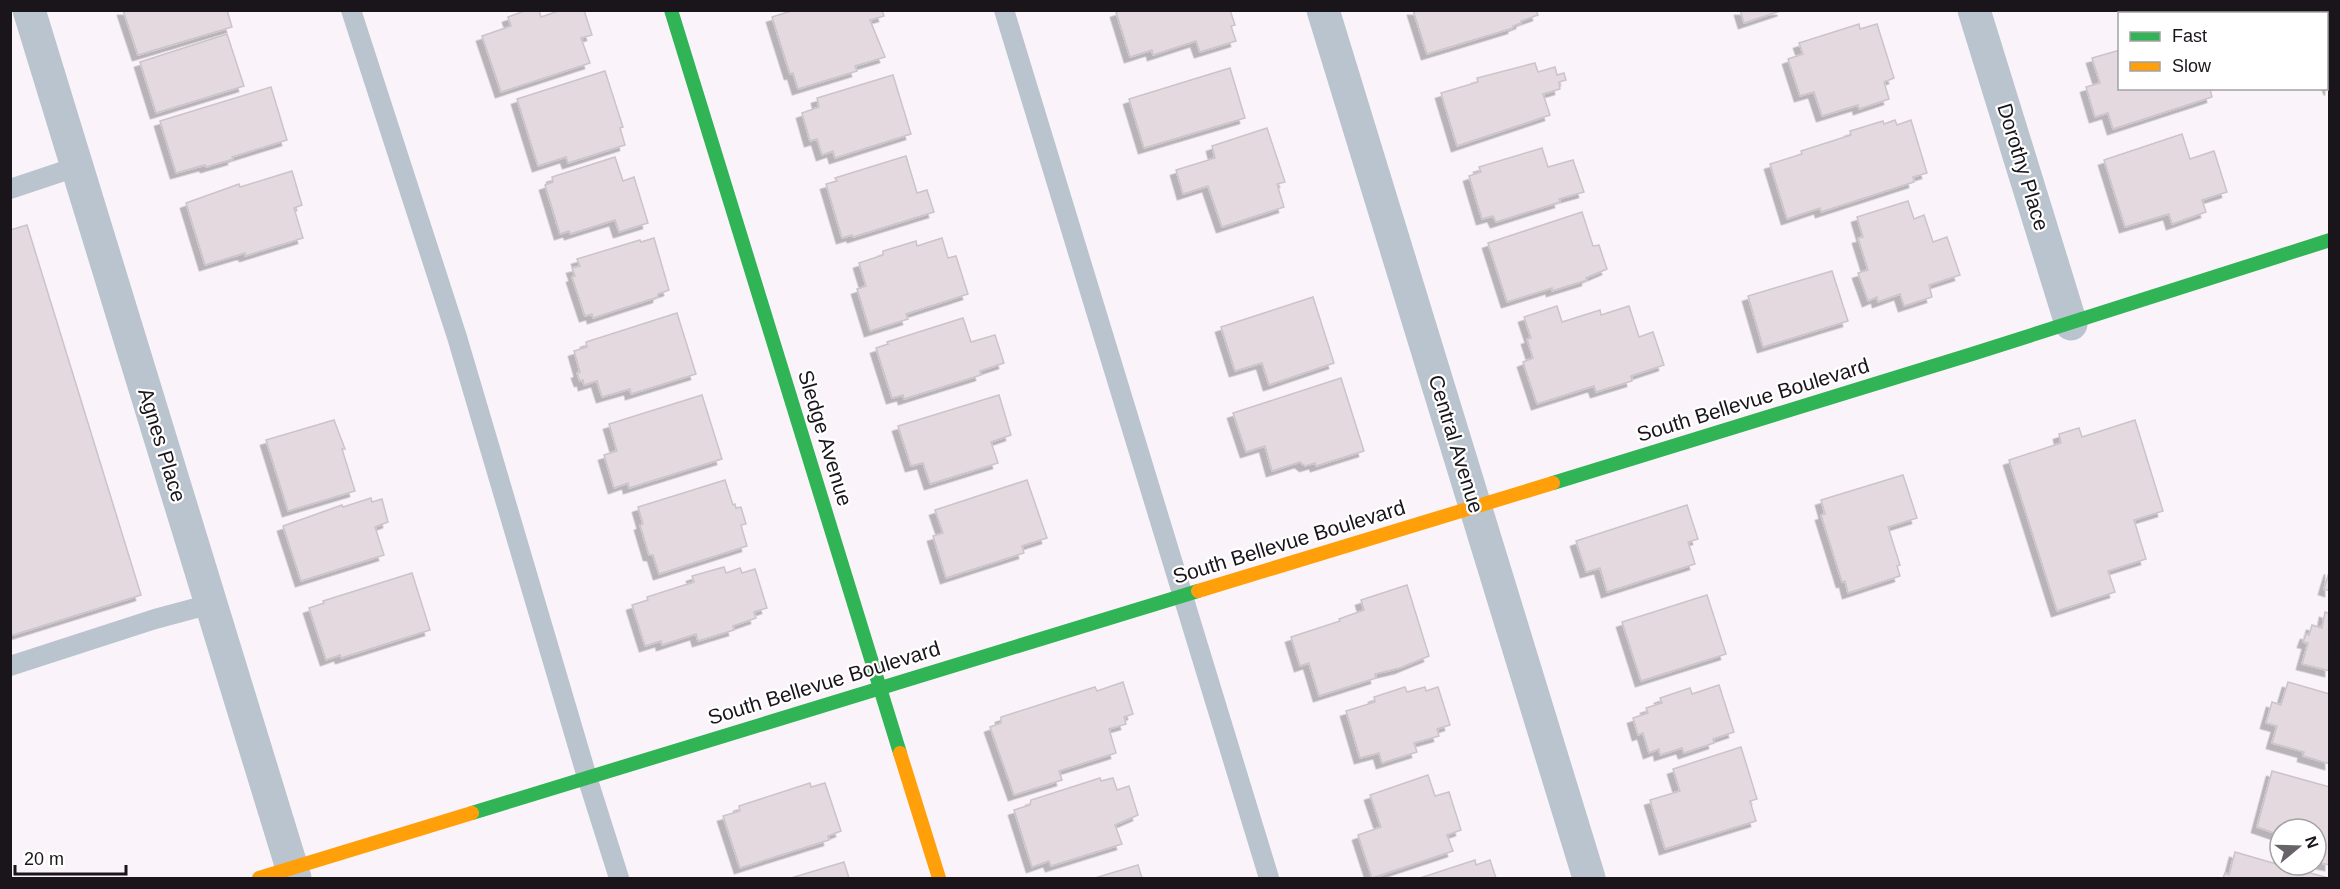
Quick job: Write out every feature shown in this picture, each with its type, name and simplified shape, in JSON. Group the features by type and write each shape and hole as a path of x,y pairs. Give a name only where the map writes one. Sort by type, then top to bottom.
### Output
{"main road":[{"name":"Sledge Avenue","path":"671,10 939,879"},
{"name":"South Bellevue Boulevard","path":"259,879 293,873 587,777 2071,324 2330,240"}],"street":[{"name":"Agnes Place","path":"29,10 293,873"},
{"name":"Central Avenue","path":"1323,10 1588,879"},
{"name":"Dorothy Place","path":"1974,10 2071,324"}],"lane":[{"path":"351,10 457,337 619,879"},
{"path":"1004,10 1269,879"},
{"path":"10,189 76,167"},
{"path":"10,666 155,619 211,604"}],"building":[{"path":"123,10 227,10 232,27 138,55"},
{"path":"527,10 539,10 541,17 561,10 584,10 592,35 581,38 590,63 501,92 482,36 511,26 508,17"},
{"path":"794,10 882,10 884,16 870,20 885,57 855,66 857,71 798,89 793,73 790,74 772,17"},
{"path":"1122,10 1230,10 1235,25 1231,26 1236,41 1200,52 1196,41 1153,55 1152,50 1130,57 1116,12"},
{"path":"1413,10 1536,10 1538,15 1521,21 1513,28 1427,54"},
{"path":"1740,10 1783,10 1744,23"},
{"path":"2305,10 2330,10 2330,90 2328,85 2328,12 2306,12"},
{"path":"1859,24 1860,29 1877,24 1894,78 1884,82 1889,99 1859,109 1858,105 1822,116 1814,92 1800,96 1788,59 1803,54 1799,43"},
{"path":"227,34 244,86 156,113 140,62"},
{"path":"2118,51 2118,90 2210,90 2212,97 2113,129 2108,113 2095,117 2086,87 2100,83 2092,58"},
{"path":"1535,63 1538,72 1555,67 1557,75 1564,73 1566,80 1559,82 1560,89 1543,94 1550,115 1457,146 1441,93 1478,82 1477,78"},
{"path":"1230,68 1245,118 1144,148 1129,99"},
{"path":"605,71 623,127 620,128 625,145 568,163 566,157 538,166 517,99"},
{"path":"893,75 911,134 835,158 833,151 822,155 817,139 810,141 802,113 819,107 817,98"},
{"path":"271,87 287,140 232,157 233,159 176,173 160,121"},
{"path":"1895,120 1897,125 1911,120 1927,173 1913,177 1914,182 1821,212 1820,208 1787,219 1770,164 1851,135 1850,131 1883,121 1884,124"},
{"path":"1267,128 1285,182 1277,184 1284,207 1222,227 1208,186 1183,194 1176,170 1215,158 1212,146"},
{"path":"2182,134 2190,159 2214,151 2227,192 2202,200 2206,212 2172,224 2169,214 2125,227 2104,160"},
{"path":"1542,148 1548,167 1573,160 1584,192 1496,222 1493,216 1482,219 1469,176 1481,172 1479,167"},
{"path":"906,156 917,193 927,190 934,212 853,237 852,235 842,238 826,184 837,181 835,178"},
{"path":"615,157 623,181 634,177 648,223 619,232 615,220 570,234 569,231 560,234 545,185 553,182 552,177"},
{"path":"292,171 302,205 294,208 303,238 245,256 245,253 205,265 186,203 239,184 240,187"},
{"path":"1908,201 1914,219 1924,215 1933,242 1947,237 1960,275 1929,285 1932,297 1904,306 1900,294 1878,302 1877,297 1868,301 1858,273 1868,270 1858,238 1863,237 1857,217"},
{"path":"1582,212 1593,246 1599,245 1607,269 1586,278 1587,280 1507,302 1488,243"},
{"path":"27,225 141,595 10,636 10,230"},
{"path":"654,238 669,290 658,294 658,297 593,318 592,314 585,316 572,277 575,276 572,268 580,266 577,259"},
{"path":"942,238 948,258 956,256 968,294 906,314 908,319 870,331 857,289 866,286 859,263 883,255 883,251 916,241 917,246"},
{"path":"1832,271 1848,321 1763,347 1748,296"},
{"path":"1313,297 1334,363 1269,385 1262,363 1235,371 1221,327"},
{"path":"1557,306 1562,322 1600,310 1601,315 1629,306 1639,337 1653,332 1664,365 1631,376 1632,381 1596,392 1594,386 1537,404 1523,362 1533,358 1527,339 1531,338 1524,317"},
{"path":"677,313 696,374 631,394 630,389 602,397 597,381 584,385 583,380 580,381 574,351 587,347 586,342"},
{"path":"963,318 971,342 995,335 1004,363 980,371 981,375 904,399 903,395 892,398 876,348 888,344 887,342"},
{"path":"1341,378 1364,451 1316,466 1315,463 1305,466 1300,462 1272,471 1265,446 1246,452 1233,413"},
{"path":"702,395 722,459 629,488 628,483 614,488 604,455 617,451 609,424"},
{"path":"999,395 1011,435 991,442 998,463 930,484 923,463 911,466 898,426"},
{"path":"334,420 345,449 342,449 355,491 288,511 266,440"},
{"path":"2135,420 2163,511 2134,520 2146,559 2108,571 2115,592 2057,611 2009,460 2061,443 2059,434 2079,428 2082,437"},
{"path":"1903,475 1917,518 1888,527 1900,565 1897,566 1900,576 1848,593 1845,581 1842,582 1821,515 1825,514 1821,500"},
{"path":"725,480 733,505 735,504 736,508 741,507 746,524 741,525 747,546 659,574 653,555 649,555 640,525 643,524 638,507"},
{"path":"1027,480 1047,538 1022,546 1024,553 946,578 933,536 943,533 935,510"},
{"path":"371,498 372,502 382,499 388,522 375,527 384,555 301,581 283,526 342,505 343,507"},
{"path":"1687,505 1698,539 1688,542 1695,564 1607,592 1600,568 1586,572 1576,541"},
{"path":"724,567 726,573 740,568 742,573 755,569 767,608 754,612 756,618 733,626 734,630 698,641 696,634 662,645 661,641 645,646 632,605 648,600 647,597 694,582 692,576"},
{"path":"2330,569 2330,591 2324,589"},
{"path":"412,573 430,630 341,658 340,655 326,660 309,608 324,603 323,601"},
{"path":"1407,585 1429,656 1400,668 1375,674 1376,678 1319,696 1309,663 1300,666 1291,637 1340,621 1339,619 1364,610 1361,600"},
{"path":"1707,595 1726,654 1641,681 1622,622"},
{"path":"2325,612 2330,614 2330,671 2302,664 2308,643 2303,642 2306,634 2309,635 2312,625 2322,628"},
{"path":"1123,682 1133,714 1124,717 1126,724 1109,729 1116,753 1059,771 1062,780 1014,795 990,727 1001,723 1001,717 1095,687 1097,691"},
{"path":"2288,682 2330,694 2330,764 2303,756 2304,752 2272,743 2277,726 2266,723 2272,702 2281,705"},
{"path":"1719,685 1734,732 1713,739 1714,743 1684,753 1682,748 1660,755 1659,749 1649,753 1643,733 1638,735 1633,718 1648,713 1646,708 1662,703 1660,698 1690,688 1692,694"},
{"path":"1405,687 1407,692 1425,687 1426,691 1438,687 1450,725 1437,729 1439,736 1414,743 1417,752 1382,763 1379,753 1360,758 1346,711 1375,702 1374,697"},
{"path":"1741,747 1757,799 1750,801 1756,821 1665,849 1650,800 1680,791 1673,769"},
{"path":"2272,771 2330,787 2330,865 2328,865 2328,817 2268,817 2268,831 2257,827"},
{"path":"1428,775 1435,796 1449,792 1461,830 1447,835 1453,851 1372,878 1358,835 1381,827 1370,795"},
{"path":"1100,778 1101,781 1113,778 1117,790 1129,786 1138,815 1115,825 1122,844 1051,866 1049,861 1032,867 1014,810 1030,805 1031,800"},
{"path":"810,783 811,787 825,783 841,831 828,836 829,840 740,868 723,816 740,811 739,806"},
{"path":"2235,852 2268,862 2268,877 2329,878 2223,878 2225,873 2229,875"},
{"path":"1475,860 1476,865 1490,860 1496,878 1420,878"},
{"path":"844,862 849,878 791,878"},
{"path":"1138,865 1142,878 1095,878"}],"traffic: fast":[{"path":"671,10 900,753"},
{"path":"1553,483 1969,355 2330,240"},
{"path":"472,813 1198,591"}],"traffic: slow":[{"path":"1198,591 1553,483"},
{"path":"900,753 939,878"},
{"path":"259,878 472,813"}]}
